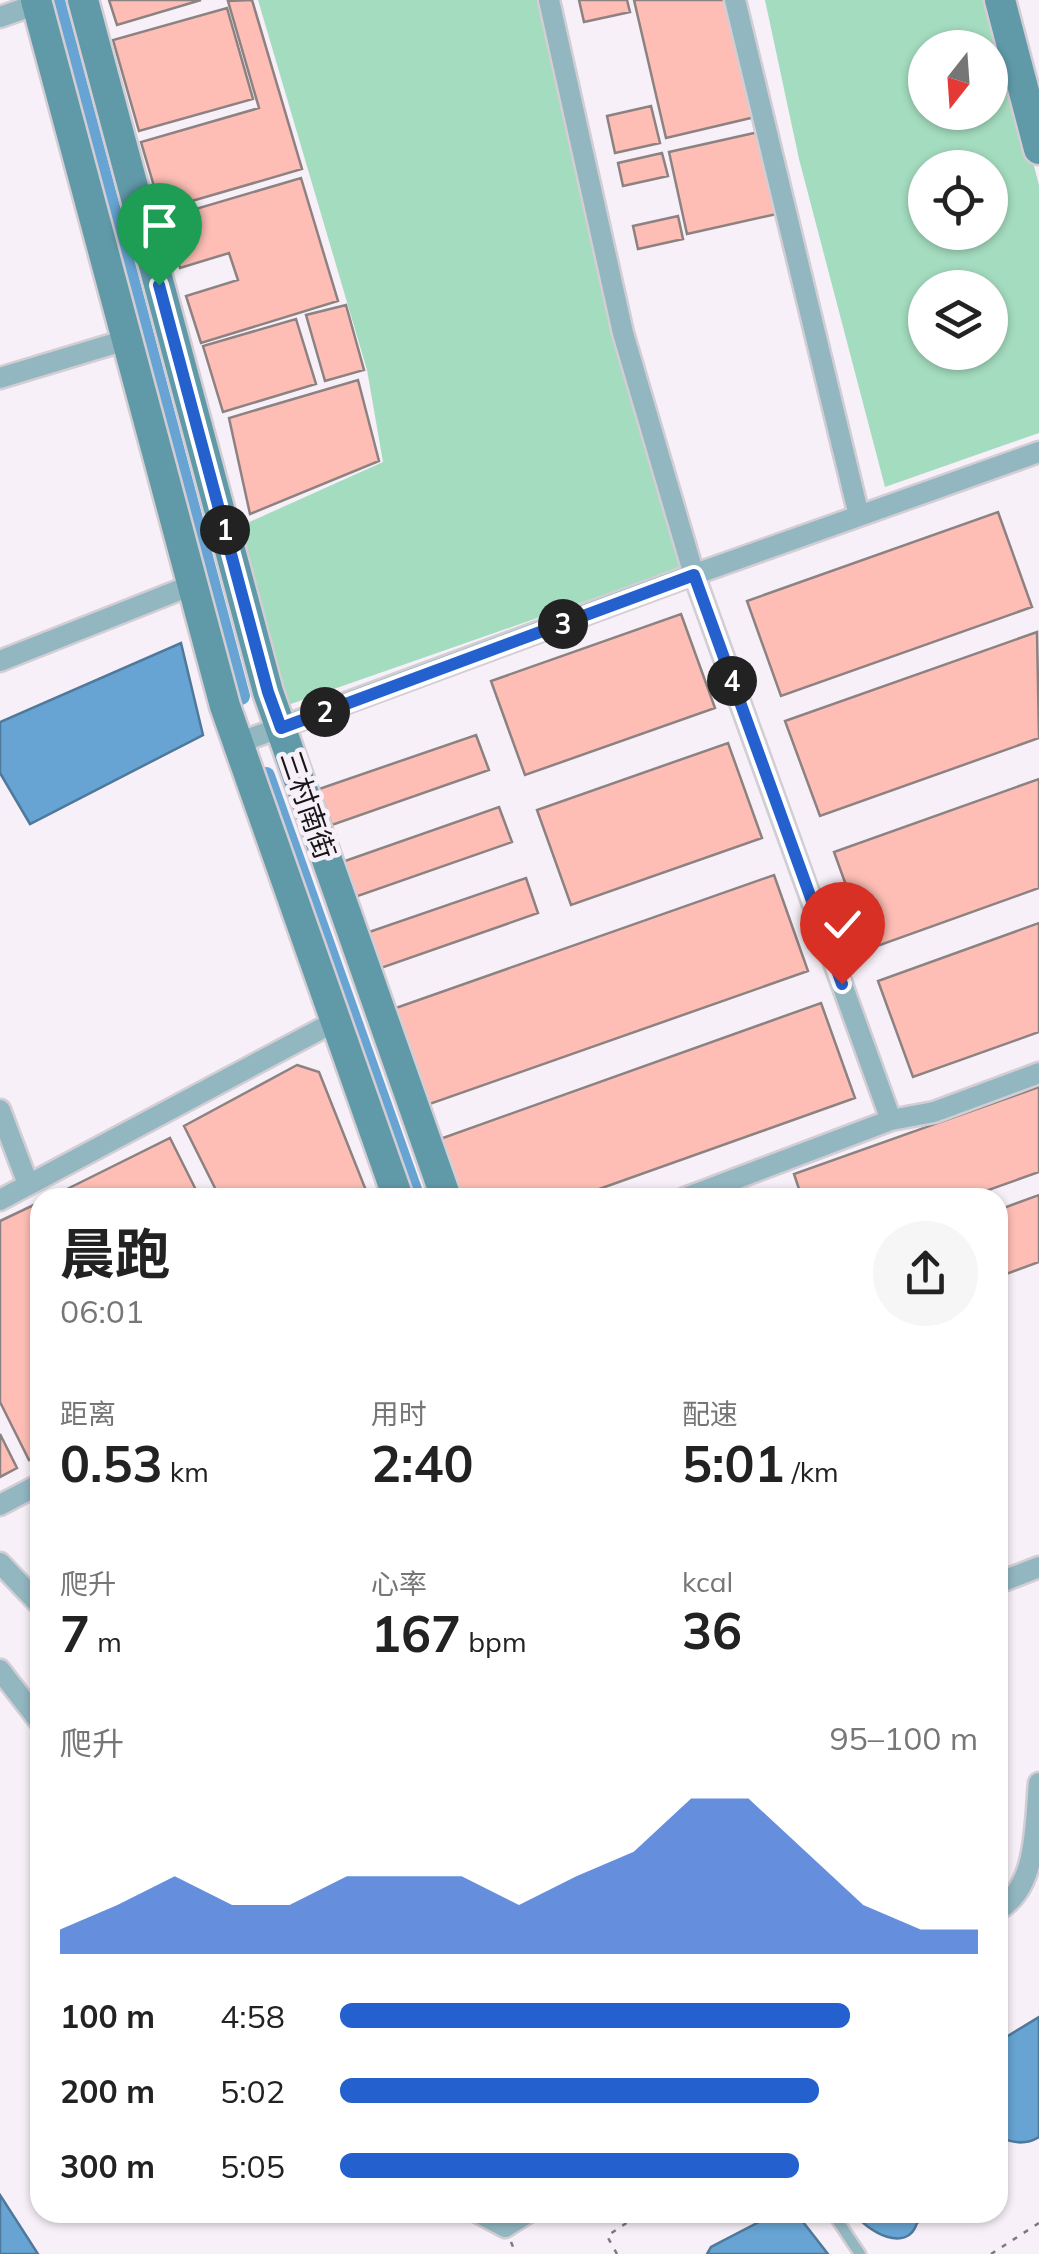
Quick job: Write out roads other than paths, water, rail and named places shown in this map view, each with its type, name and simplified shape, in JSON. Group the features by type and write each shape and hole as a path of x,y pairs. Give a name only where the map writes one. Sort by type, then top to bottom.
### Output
{"street":[{"name":"三村南街","path":"83,0 264,675 442,1188"},
{"path":"549,0 622,332 694,575 891,1120"},
{"path":"735,0 859,516"},
{"path":"1000,0 1039,149"},
{"name":"三村南街","path":"36,2 238,743 394,1188"},
{"path":"0,17 36,2"},
{"path":"0,378 126,340"},
{"path":"238,743 1039,452"},
{"path":"0,661 192,585"},
{"path":"0,1200 336,1021"},
{"path":"712,1188 891,1120 934,1112 1039,1073"},
{"path":"0,1110 28,1184"},
{"path":"0,1505 30,1489"},
{"path":"0,1563 30,1594"},
{"path":"1008,1579 1039,1567"},
{"path":"0,1670 30,1709"},
{"path":"1008,1904 1030,1863 1039,1783"}],"lane":[{"path":"839,2223 860,2254"}],"water":[{"path":"181,643 203,735 30,824 0,773 0,722"},
{"path":"1039,2017 1039,2137 1029,2141 1008,2140 1008,2036"},
{"path":"0,2195 38,2254 0,2254"},
{"path":"757,2223 804,2223 828,2254 707,2254 711,2247"},
{"path":"864,2223 917,2223 905,2237 896,2238"}],"waterway":[{"path":"56,0 241,696"},
{"path":"266,776 412,1188"}]}
